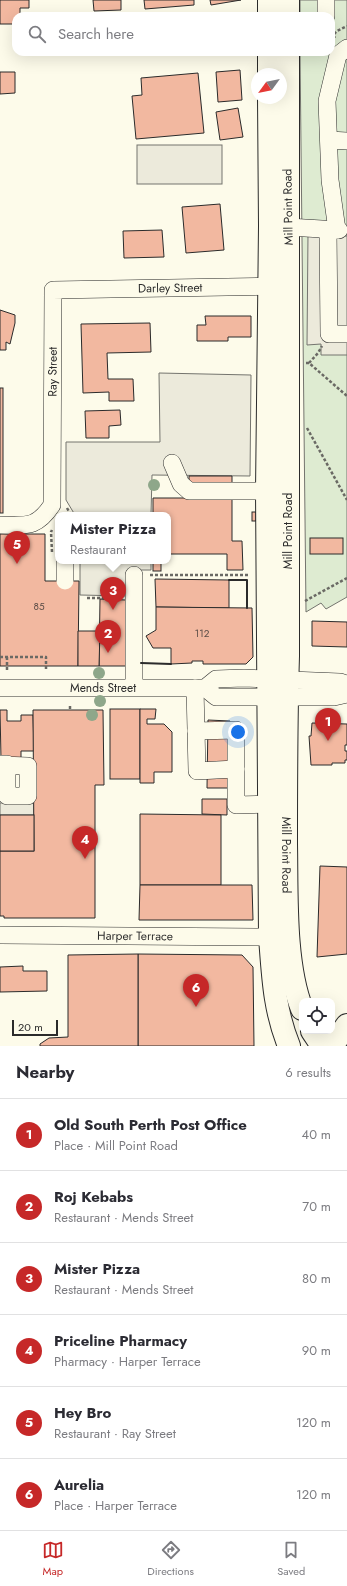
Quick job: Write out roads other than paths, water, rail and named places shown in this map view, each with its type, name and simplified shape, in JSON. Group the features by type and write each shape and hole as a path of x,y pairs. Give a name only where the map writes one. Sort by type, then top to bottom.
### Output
{"main road":[{"path":"269,0 269,12"},
{"path":"288,0 288,12"},
{"path":"269,56 269,68"},
{"name":"Mill Point Road","path":"288,56 288,227 279,286 267,491 278,689 289,948 295,987 299,1000"},
{"name":"Mill Point Road","path":"269,104 279,286 278,689 270,804 270,937 277,1010 289,1046"},
{"path":"335,1015 347,1013"},
{"path":"332,1046 347,1025"},
{"path":"314,1034 322,1046"}],"street":[{"path":"326,0 326,12"},
{"path":"327,101 338,55 347,48"},
{"path":"326,56 330,180 337,230 329,334 347,334"},
{"path":"329,140 347,141"},
{"path":"288,227 337,230"},
{"name":"Darley Street","path":"53,290 279,286"},
{"name":"Ray Street","path":"53,290 51,454 55,516"},
{"path":"172,463 181,484 189,490 267,491"},
{"path":"0,525 23,525 36,522 44,517 55,516"},
{"path":"65,564 65,581"},
{"path":"134,575 134,687"},
{"name":"Mends Street","path":"0,688 200,688 216,679 250,678 278,689 334,697 347,694"},
{"name":"Mends Street","path":"278,689 340,682 347,684"},
{"path":"200,688 196,731 197,771 236,769"},
{"path":"196,731 236,730 236,805 270,804"},
{"name":"Harper Terrace","path":"0,935 270,937"}],"place":[{"name":"Hey Bro","path":"17,564"},
{"name":"Mister Pizza","path":"113,610"},
{"name":"Roj Kebabs","path":"108,653"},
{"name":"Old South Perth Post Office","path":"328,741"},
{"name":"Priceline Pharmacy","path":"85,859"},
{"name":"Aurelia","path":"196,1007"}]}
